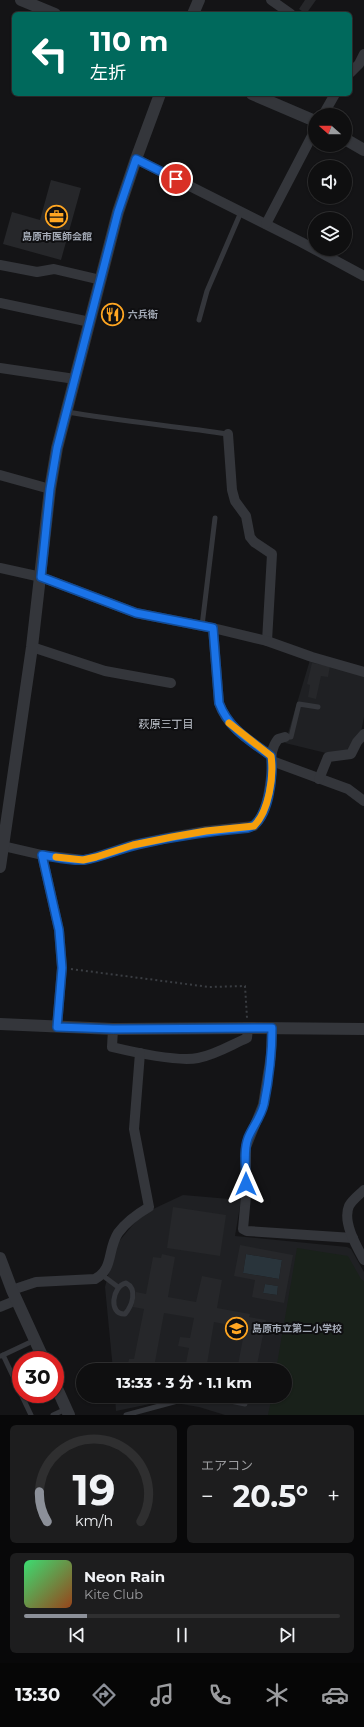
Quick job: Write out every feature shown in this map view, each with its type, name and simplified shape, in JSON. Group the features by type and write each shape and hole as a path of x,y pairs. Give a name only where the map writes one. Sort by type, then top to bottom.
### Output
{"street":[{"path":"20,0 50,12"},
{"path":"194,12 199,0"},
{"path":"271,0 288,12"},
{"path":"352,72 361,66 364,54"},
{"path":"352,59 361,66"},
{"path":"0,867 3,846 4,819 32,647 50,489 57,448 118,212 159,96"},
{"path":"257,96 308,118"},
{"path":"326,108 334,96"},
{"path":"266,224 308,143"},
{"path":"352,143 364,150"},
{"path":"136,159 266,224 364,276"},
{"path":"0,265 37,272 54,269 101,280"},
{"path":"0,303 90,322"},
{"path":"0,368 75,379"},
{"path":"228,434 234,501 246,516 250,537 254,542 272,554 267,641"},
{"path":"0,475 50,489"},
{"path":"0,568 41,577 136,613 213,628 267,641 312,657 364,672"},
{"path":"213,628 219,703 223,713 234,728 271,759 348,790 364,801"},
{"path":"32,647 105,671 171,683"},
{"path":"319,779 328,757 352,754 357,742 364,734"},
{"path":"3,846 42,855 83,860 133,845 172,837 206,831 254,826 261,817 266,806 271,777 271,759 278,739 285,737"},
{"path":"42,855 59,930 62,968 57,1027"},
{"path":"0,1024 113,1029 364,1029"},
{"path":"113,1029 112,1047 182,1059 209,1056 246,1038 248,1028"},
{"path":"272,1028 271,1055 264,1105 246,1147 246,1196 243,1229 247,1231 353,1238"},
{"path":"0,1307 14,1295 36,1282 95,1279 102,1275 107,1269 111,1246 118,1233 136,1215 149,1207 134,1129 140,1053"},
{"path":"364,1190 353,1201 348,1210 349,1227 364,1260"},
{"path":"0,1258 14,1295 40,1351"}],"lane":[{"path":"199,320 207,291 241,212"},
{"path":"66,412 126,422 161,424 228,434"},
{"path":"202,626 215,518"},
{"path":"285,737 291,737 300,704 318,707"},
{"path":"102,1275 118,1287"},
{"path":"126,1283 132,1288 131,1306 125,1314 120,1314 117,1312 115,1307 114,1297 118,1287 121,1284 126,1283"},
{"path":"12,1376 2,1356 35,1340"},
{"path":"25,1403 31,1415"},
{"path":"126,1415 170,1403"},
{"path":"240,1403 245,1404"},
{"path":"53,1415 68,1412"}],"path":[{"path":"62,968 209,987 245,986 248,1028"}],"shaded area":[{"path":"310,660 364,676 364,717 361,732 350,750 326,753 285,743"},
{"name":"島原市立第二小学校","path":"183,1195 241,1200 235,1236 347,1247 351,1249 364,1272 364,1415 225,1415 199,1407 176,1403 292,1403 292,1363 112,1363 105,1287 116,1245 136,1221 151,1210"},
{"path":"297,1248 348,1256 361,1279 364,1281 364,1415 268,1415 271,1403 292,1403 292,1363 277,1363"},
{"path":"246,1254 282,1260 279,1279 243,1273"},
{"path":"265,1284 278,1286 277,1295 263,1293"},
{"name":"島原市立第二小学校","path":"115,1403 154,1403 116,1411"}],"building":[{"path":"305,0 316,0 307,12 303,12 299,9"},
{"name":"島原市医師会館","path":"51,180 81,188 61,260 3,244 12,212 40,220"},
{"name":"六兵衛","path":"104,305 122,310 119,322 101,318"},
{"path":"312,663 330,666 328,677 321,676 316,699 308,697 310,685 307,684"},
{"path":"173,1207 226,1215 220,1256 167,1248"},
{"path":"240,1245 293,1255 284,1303 252,1297 255,1280 234,1276","holes":["246,1254 282,1260 279,1279 243,1273","265,1284 278,1286 277,1295 263,1293"]},
{"path":"162,1254 175,1257 168,1297 196,1302 202,1276 222,1280 217,1308 250,1314 249,1317 266,1320 257,1363 238,1363 245,1328 214,1322 207,1363 186,1363 189,1348 178,1346 180,1337 190,1338 194,1318 164,1313 155,1362 160,1363 128,1363 129,1359 134,1359 144,1309 133,1307 136,1292 146,1294 153,1257 161,1258"}],"slow traffic":[{"path":"56,857 83,860 133,845 172,837 206,831 248,828 254,826 259,821 266,806 271,777 271,756 229,723"}],"place":[{"name":"島原市医師会館","path":"57,216"},
{"name":"六兵衛","path":"112,314"},
{"name":"島原市立第二小学校","path":"236,1328"}],"district":[{"name":"萩原三丁目","path":"166,724"}],"route":[{"path":"176,179 136,159 118,212 57,448 50,489 41,577 136,613 213,628 219,703 223,713 227,721 234,728 271,756 271,777 266,806 259,821 254,826 248,828 206,831 172,837 133,845 83,860 42,855 59,930 62,968 57,1027 113,1029 272,1028 272,1048 264,1105 246,1147 246,1184"}]}
